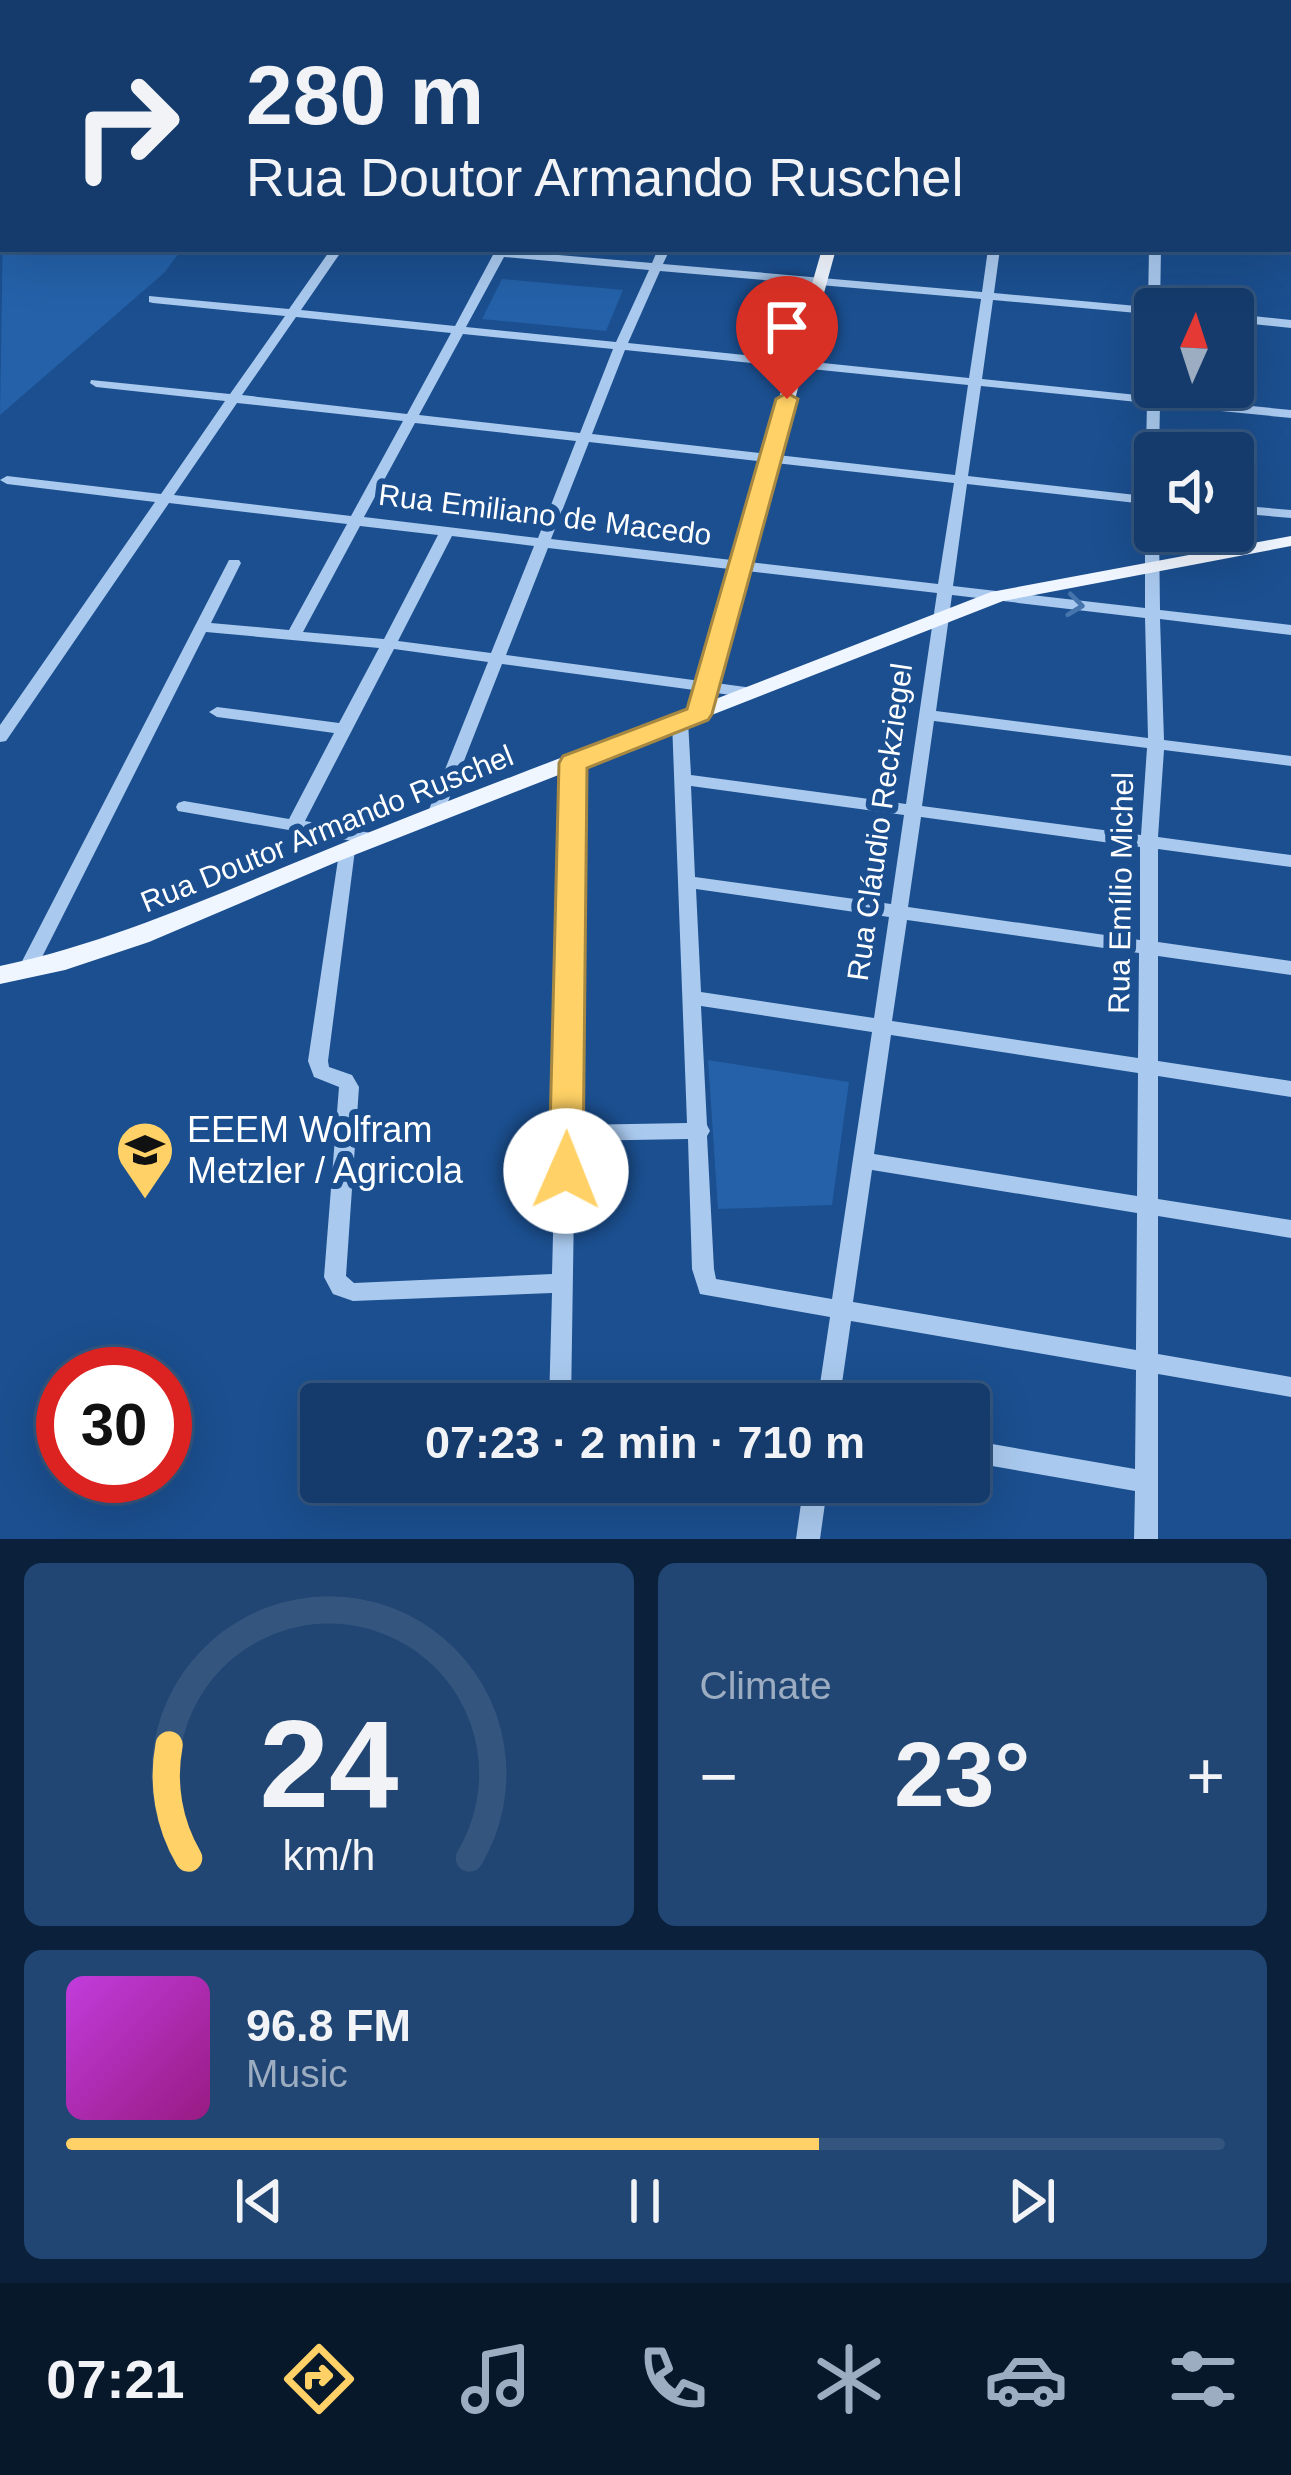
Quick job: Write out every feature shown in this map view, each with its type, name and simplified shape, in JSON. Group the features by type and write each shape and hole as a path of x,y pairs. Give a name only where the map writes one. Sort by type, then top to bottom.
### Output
{"main road":[{"path":"689,717 706,686 828,252"},
{"name":"Rua Doutor Armando Ruschel","path":"0,975 141,935 346,850 998,596 1291,541"}],"street":[{"path":"0,737 335,252"},
{"name":"Rua Cláudio Reckziegel","path":"832,1383 910,810 994,252"},
{"name":"Rua Emílio Michel","path":"1154,252 1154,288"},
{"path":"294,635 500,253 660,257 820,280 1134,309"},
{"path":"434,817 660,257"},
{"path":"153,299 1134,398"},
{"path":"1254,320 1291,324"},
{"path":"97,383 1134,499"},
{"path":"1232,408 1291,414"},
{"name":"Rua Emiliano de Macedo","path":"7,480 1291,630"},
{"path":"1254,510 1291,514"},
{"path":"294,826 448,530"},
{"name":"Rua Emílio Michel","path":"1146,1539 1149,842 1156,743 1151,552"},
{"path":"26,971 234,562"},
{"path":"201,627 388,644 753,693"},
{"path":"218,712 344,729"},
{"path":"926,715 1291,761"},
{"path":"689,717 685,780 702,1253 708,1287 1291,1387"},
{"path":"561,1383 573,763"},
{"path":"685,780 1291,861"},
{"path":"184,808 376,839"},
{"path":"346,850 318,1061 321,1072 345,1080 349,1088 334,1265 341,1287 353,1292 563,1283"},
{"path":"689,882 1291,968"},
{"path":"694,998 1291,1089"},
{"path":"567,1133 700,1131"},
{"path":"862,1160 1291,1229"},
{"path":"990,1455 1146,1482"},
{"path":"808,1539 813,1503"}],"shaded area":[{"path":"3,252 180,252 164,273 0,415"},
{"path":"502,279 623,290 606,331 482,319"},
{"path":"708,1060 849,1082 832,1205 718,1209"}],"place":[{"name":"EEEM Wolfram Metzler / Agricola","path":"145,1201"}],"route":[{"path":"566,1171 573,763 699,714 787,399"}]}
